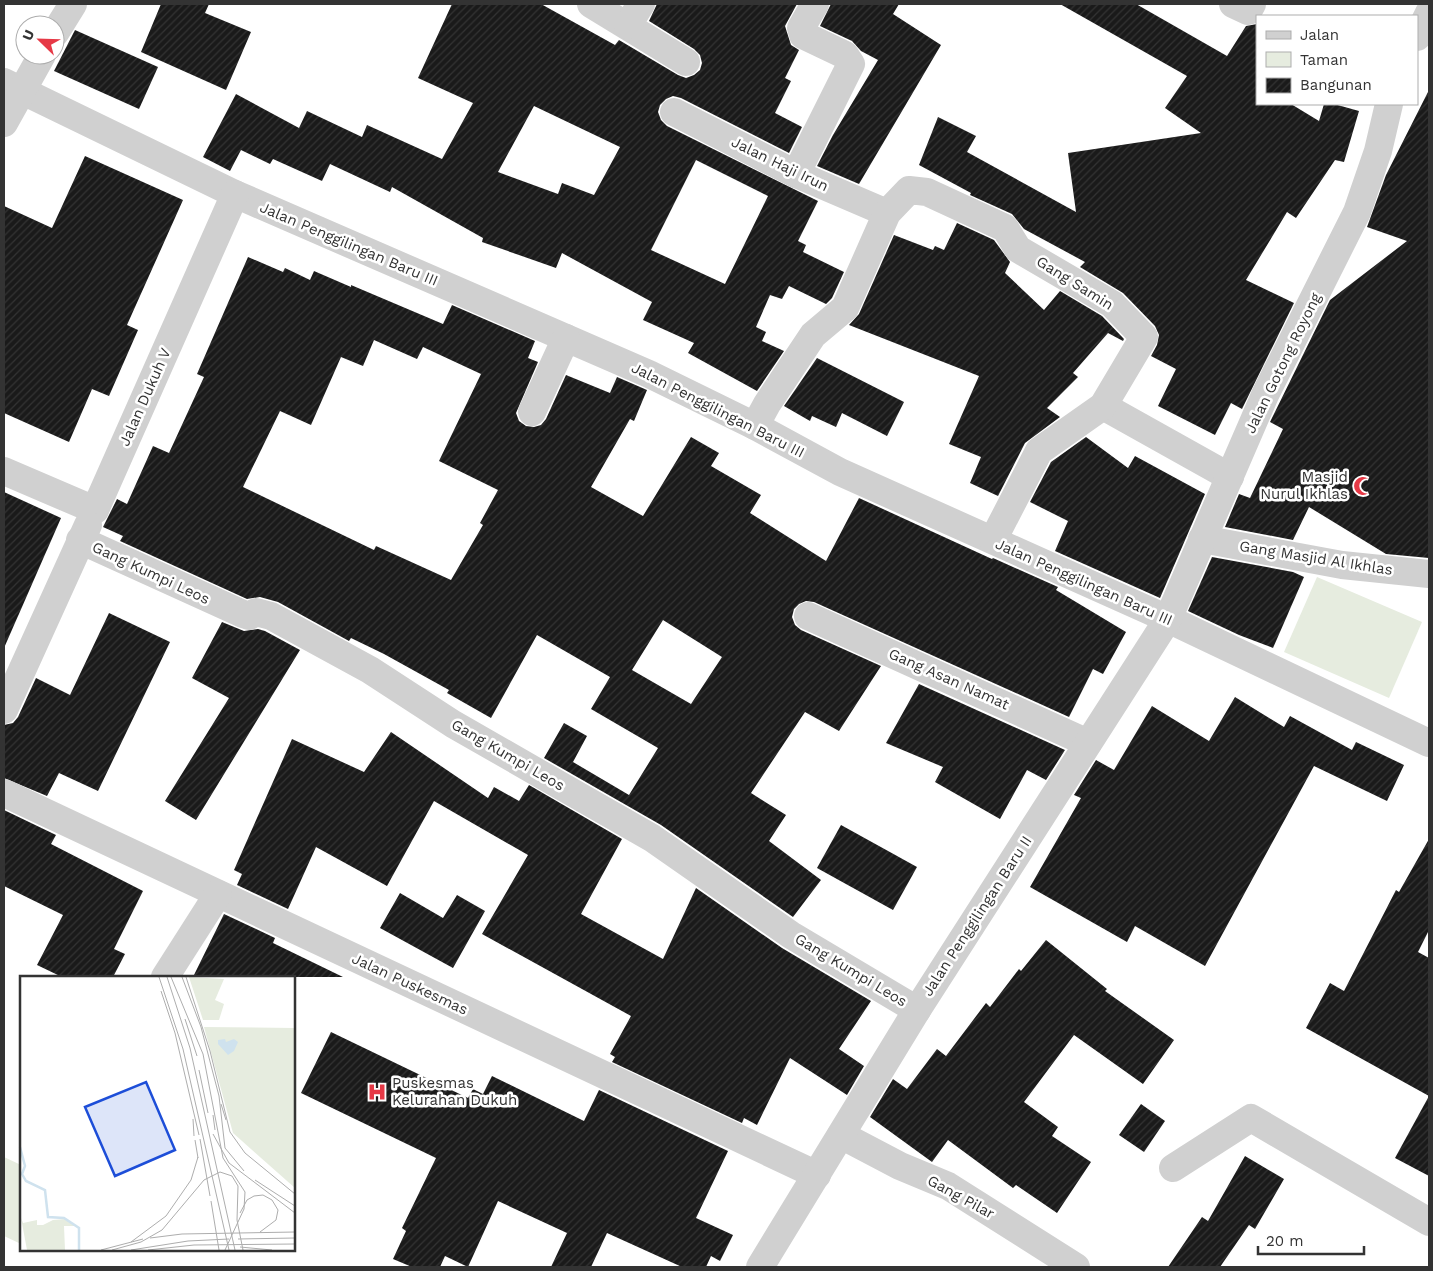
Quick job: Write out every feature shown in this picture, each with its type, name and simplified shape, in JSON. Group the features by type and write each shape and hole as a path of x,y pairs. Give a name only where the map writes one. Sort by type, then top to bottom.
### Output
{"street":[{"path":"65,17 73,4"},
{"path":"591,4 635,14 686,62"},
{"path":"796,174 851,64 845,55 802,35 801,28 815,4"},
{"path":"1418,35 1429,13"},
{"path":"4,124 12,86 32,65"},
{"name":"Jalan Penggilingan Baru III","path":"12,86 235,194 649,374 755,426 840,472 1168,619 1429,743"},
{"name":"Jalan Gotong Royong","path":"1168,619 1265,395 1357,212 1378,151 1389,105"},
{"name":"Jalan Haji Irun","path":"674,112 796,174 887,213"},
{"name":"Gang Samin","path":"887,213 909,190 927,192 1005,228 1018,248 1112,304 1144,337 1104,406 1039,451 992,540"},
{"name":"Jalan Dukuh V","path":"95,510 235,194"},
{"path":"755,426 767,404 814,334 845,308 887,213"},
{"path":"532,412 566,338"},
{"path":"1104,406 1230,477"},
{"path":"4,471 95,510 4,710"},
{"name":"Gang Masjid Al Ikhlas","path":"1202,539 1342,565 1429,574"},
{"name":"Gang Kumpi Leos","path":"80,540 248,616 256,612 271,616 370,670 453,724 652,838 792,934 917,1010"},
{"name":"Gang Asan Namat","path":"808,616 1088,743"},
{"name":"Jalan Penggilingan Baru II","path":"760,1267 917,1010 1168,619"},
{"name":"Jalan Puskesmas","path":"4,793 817,1175"},
{"path":"166,976 218,894"},
{"path":"1173,1168 1251,1118 1429,1222"},
{"name":"Gang Pilar","path":"841,1135 900,1166 948,1186 1076,1267"}],"green space":[{"path":"1317,577 1422,622 1389,698 1284,652"},
{"path":"4,1157 20,1165 20,1244 4,1236"}],"building":[{"path":"161,4 209,4 205,13 251,32 226,90 141,52"},
{"path":"452,4 541,4 615,45 619,40 686,78 700,70 702,63 700,55 694,49 649,21 657,4 797,4 785,26 791,45 799,50 785,78 791,81 775,113 802,127 789,153 681,98 673,96 666,99 660,105 658,112 661,120 667,126 818,201 798,241 806,245 803,252 844,272 832,298 826,304 789,286 782,299 770,295 756,327 766,332 762,341 784,351 757,391 688,353 694,343 643,320 652,302 562,253 556,268 482,242 483,238 392,187 390,192 330,164 322,181 273,159 270,164 241,150 230,171 203,157 236,94 299,128 307,111 362,137 367,125 442,159 473,103 418,78","holes":["534,106 620,147 594,195 562,183 558,194 498,172","696,160 768,196 725,284 651,250"]},
{"path":"831,4 899,4 893,14 941,45 859,184 817,166 833,135 878,60 861,51 852,41 820,26"},
{"path":"1060,4 1136,4 1227,56 1246,26 1256,24 1256,105 1293,105 1319,121 1324,105 1338,105 1359,111 1344,162 1335,160 1296,218 1287,212 1246,280 1294,303 1242,409 1231,403 1215,435 1158,406 1176,369 1151,356 1157,345 1159,335 1155,326 1123,293 1080,267 1085,262 1024,229 1012,214 970,195 971,193 919,165 938,117 976,136 967,152 1076,212 1068,153 1201,133 1165,108 1187,76"},
{"path":"75,30 158,67 139,109 54,71 57,65 65,65 65,50"},
{"path":"1429,90 1429,558 1386,554 1309,507 1293,540 1225,527 1239,494 1250,498 1283,429 1270,422 1330,300 1407,241 1367,227 1386,175"},
{"path":"85,156 183,200 127,325 138,330 109,396 92,389 69,442 4,413 4,206 52,228"},
{"path":"957,223 994,240 1010,262 1005,273 1044,310 1060,291 1102,316 1124,339 1123,341 1108,333 1073,373 1078,377 1047,408 1060,417 1025,443 998,496 970,483 981,457 949,444 979,376 849,325 859,314 894,235 933,250 935,246 944,250"},
{"path":"248,257 283,272 285,268 310,280 314,271 443,324 452,305 535,341 528,358 538,362 516,413 519,421 526,426 534,427 541,425 546,419 566,375 610,393 617,377 647,390 634,421 630,419 591,487 643,516 691,437 719,453 711,466 761,495 750,513 826,561 859,498 1058,587 1056,590 1126,632 1103,674 1093,669 1069,717 814,602 806,601 799,604 794,609 792,617 795,625 801,630 881,666 839,731 805,712 751,793 786,815 769,841 821,880 793,917 661,825 544,758 564,723 587,736 573,762 629,795 658,748 591,709 610,677 537,635 491,718 447,693 449,690 384,654 351,638 349,641 278,602 260,597 247,599 120,541 123,536 103,527 117,499 127,504 153,446 169,453 204,377 197,374","holes":["374,340 417,359 423,347 481,374 439,461 498,490 480,523 483,525 451,580 376,546 374,550 243,487 280,411 311,425 341,357 363,366","663,620 722,657 691,704 632,670"]},
{"path":"817,358 904,402 887,436 842,413 836,427 812,416 810,421 784,406"},
{"path":"1086,437 1128,468 1135,456 1205,494 1160,598 1055,551 1068,521 1030,502 1051,462"},
{"path":"4,492 61,518 4,648"},
{"path":"1212,557 1293,572 1304,577 1273,648 1239,635 1188,611"},
{"path":"109,613 170,642 98,791 59,773 47,796 4,778 4,725 13,723 18,717 36,678 70,695"},
{"path":"222,622 244,631 258,629 265,631 300,650 196,820 165,801 229,698 192,678"},
{"path":"919,684 1065,750 1046,780 1027,770 1000,819 935,782 943,767 886,743"},
{"path":"1235,697 1284,727 1290,716 1352,750 1356,742 1404,765 1387,801 1314,766 1205,966 1135,926 1127,942 1030,887 1081,798 1074,795 1096,760 1114,770 1152,706 1209,741"},
{"path":"391,732 488,798 494,787 519,801 529,785 622,839 581,914 663,959 696,888 782,948 871,1001 839,1049 864,1066 847,1095 790,1058 757,1125 744,1118 742,1123 612,1062 615,1057 610,1054 631,1016 482,934 528,855 434,801 387,886 316,847 288,909 237,885 242,874 234,870 292,739 364,772"},
{"path":"4,810 56,835 51,844 143,891 114,949 125,954 114,976 60,976 37,965 63,915 4,886"},
{"path":"841,825 917,867 893,910 817,868"},
{"path":"1429,839 1429,930 1418,952 1429,958 1429,1096 1306,1028 1330,983 1344,991 1396,890 1399,892"},
{"path":"400,893 443,918 457,895 485,911 453,968 380,928"},
{"path":"224,914 275,938 273,943 343,977 295,976 193,976"},
{"path":"1046,940 1107,989 1105,991 1174,1040 1143,1084 1074,1035 1024,1102 1058,1127 1052,1136 1091,1162 1057,1213 1016,1185 1013,1188 948,1140 932,1162 870,1117 893,1079 907,1089 937,1049 946,1056 986,1003 990,1007 1019,969 1021,971"},
{"path":"331,1032 468,1098 473,1089 483,1094 492,1076 584,1121 599,1090 728,1151 696,1218 733,1235 720,1261 711,1256 706,1267 682,1267 607,1233 591,1267 551,1267 567,1233 498,1201 468,1267 445,1256 440,1267 412,1267 393,1259 406,1231 402,1228 436,1158 301,1093"},
{"path":"1429,1096 1429,1176 1395,1158"},
{"path":"1141,1104 1165,1121 1144,1152 1119,1135"},
{"path":"1245,1156 1284,1179 1255,1229 1249,1225 1220,1267 1168,1267 1202,1217 1208,1221"}],"place":[{"name":"Masjid Nurul Ikhlas","path":"1363,486"},
{"name":"Puskesmas Kelurahan Dukuh","path":"377,1092"}]}
